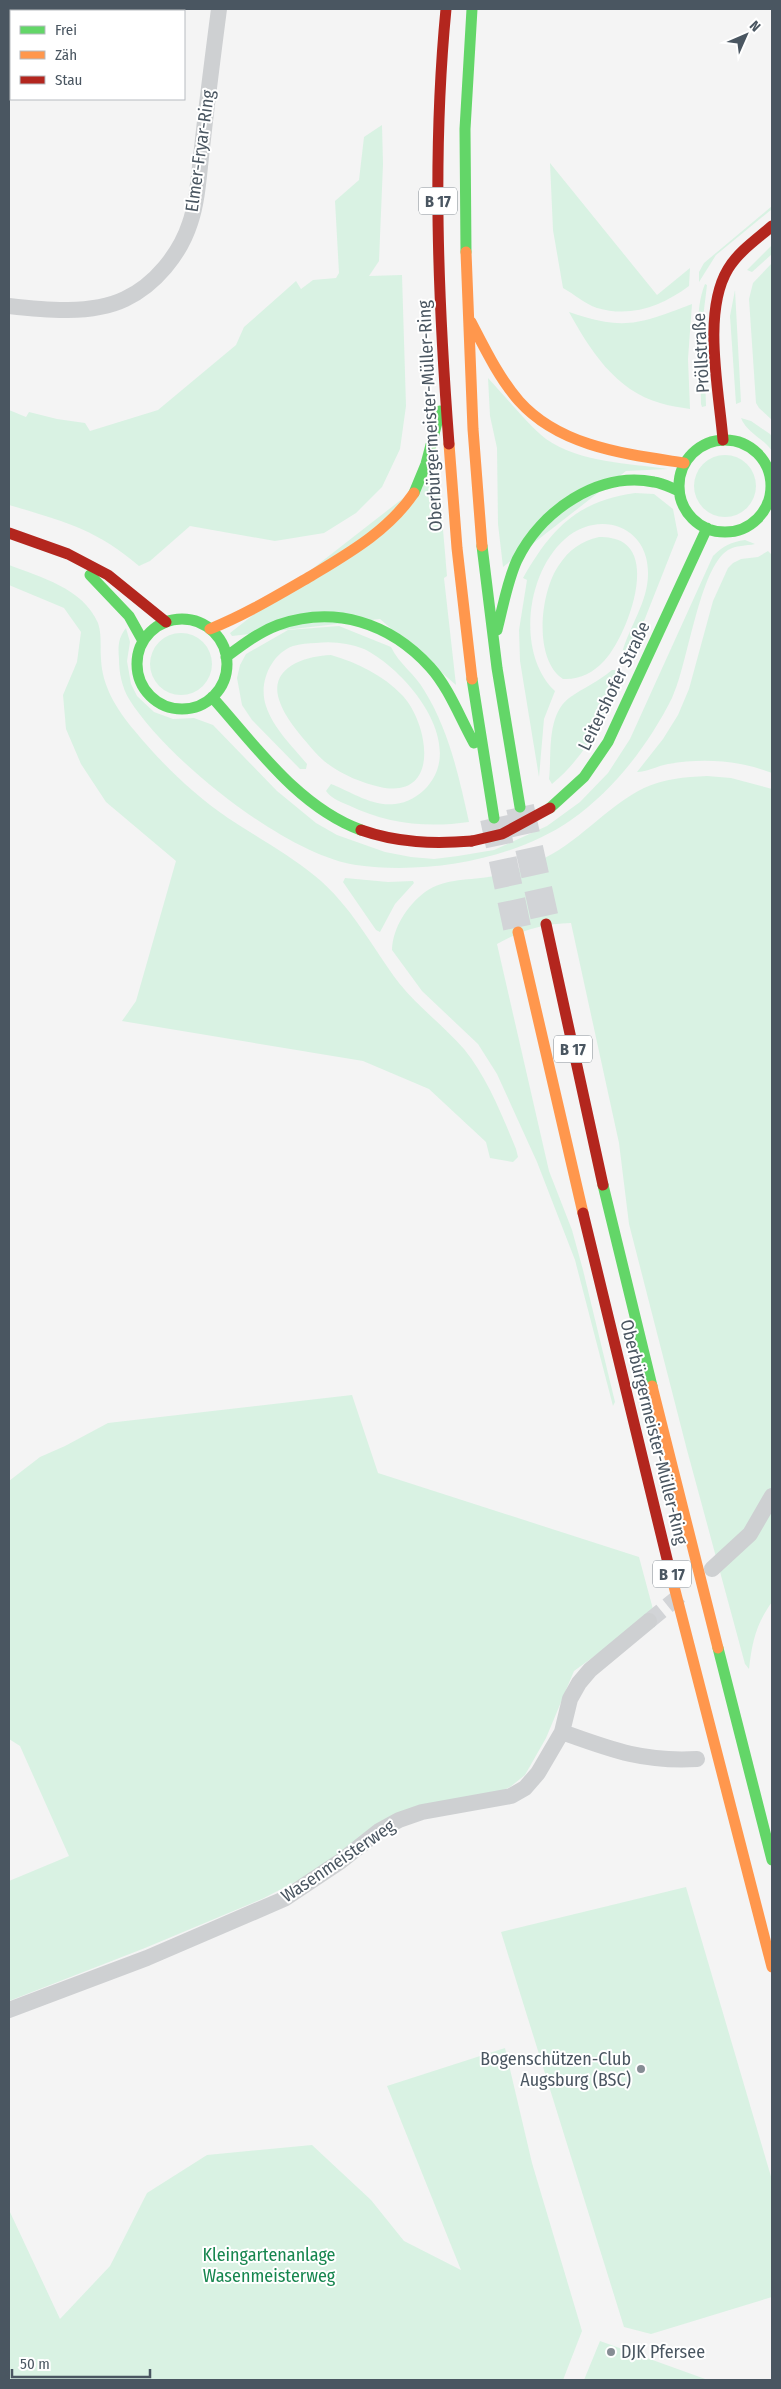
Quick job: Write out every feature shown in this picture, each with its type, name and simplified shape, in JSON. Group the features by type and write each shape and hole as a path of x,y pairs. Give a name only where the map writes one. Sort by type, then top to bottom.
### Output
{"main road":[{"name":"Oberbürgermeister-Müller-Ring","path":"446,9 438,108 437,164 446,393 454,530 466,649 494,818"},
{"name":"B 17","path":"472,9 464,110 468,316 480,526 493,646 520,807"},
{"name":"Pröllstraße","path":"723,440 715,334 717,300 727,271 739,256 772,226"},
{"path":"468,316 502,378 519,402 538,419 559,433 589,444 684,463"},
{"path":"210,629 232,621 266,602 370,539 392,520 414,491 424,469 446,393"},
{"path":"723,440 743,443 756,452 766,465 771,486 770,497 763,519 734,531 724,532 707,528 695,521 686,511 679,491 679,478 684,463 700,446 723,440"},
{"path":"493,646 511,576 521,554 536,530 556,510 591,490 626,480 650,481 679,491"},
{"name":"Leitershofer Straße","path":"212,697 276,769 303,794 341,821 386,838 426,844 472,841 502,834 568,796 592,769 615,734 707,528"},
{"path":"9,533 68,554 108,575 166,622"},
{"path":"68,554 129,616 143,641"},
{"path":"226,657 259,632 292,619 310,615 330,616 366,623 401,640 431,668 483,760"},
{"path":"179,620 191,620 210,629 222,645 226,657 226,670 222,683 212,697 201,705 180,709 163,705 154,700 142,686 137,664 143,641 150,632 166,622 179,620"},
{"name":"Oberbürgermeister-Müller-Ring","path":"546,924 600,1174 772,1860"},
{"name":"Oberbürgermeister-Müller-Ring","path":"518,932 584,1219 772,1967"}],"street":[{"name":"Elmer-Fryar-Ring","path":"9,306 49,310 88,309 125,299 160,274 181,244 190,222 197,186 219,9"},
{"path":"712,1569 750,1534 772,1496"},
{"name":"Wasenmeisterweg","path":"9,2010 147,1958 284,1899 399,1820 422,1812 512,1796 525,1788 538,1773 562,1732 570,1699 579,1683 590,1670 649,1621"},
{"path":"562,1732 619,1753 667,1760 697,1759"}],"green space":[{"path":"382,125 383,164 379,261 369,276 402,275 406,406 400,449 382,487 356,513 324,533 275,541 190,526 150,561 139,566 123,553 93,535 63,522 9,505 9,410 26,417 29,412 85,423 90,431 158,410 236,345 244,327 296,281 301,289 313,280 336,278 339,273 335,201 359,180 364,137"},
{"path":"550,163 657,295 690,268 689,286 657,304 634,311 622,312 597,308 563,288 553,230"},
{"path":"772,206 772,209 716,255 699,282 699,272 704,263"},
{"path":"772,245 772,254 752,272 747,270"},
{"path":"772,263 772,420 756,403 749,299 753,283"},
{"path":"705,284 707,285 703,318 706,406 702,407 698,326 701,296"},
{"path":"735,290 741,402 736,404 730,316"},
{"path":"692,304 688,359 690,409 663,404 644,397 617,379 595,354 569,312 604,322 632,323"},
{"path":"488,378 532,426 546,439 560,447 574,453 605,461 668,469 626,471 503,567 498,524 497,448 490,416"},
{"path":"741,418 751,421 770,434 772,437 772,451 747,428"},
{"path":"719,455 731,455 747,464 754,474 756,486 754,498 747,508 731,517 719,517 708,512 699,503 694,492 694,480 699,469 708,460"},
{"path":"438,471 447,576 444,578 456,685 380,619 232,636 230,633"},
{"path":"635,493 654,494 673,509 678,535 629,659 625,658 622,653 642,604 648,574 646,557 640,544 631,534 620,527 606,524 592,525 578,530 565,539 552,554 534,592 531,636 535,656 543,675 555,691 544,719 539,777 520,661 519,630 527,580 523,578 544,545 555,532 581,510 615,497"},
{"path":"599,537 621,541 633,553 637,567 637,584 633,602 620,637 604,661 585,675 563,679 553,669 547,657 544,641 544,608 547,591 552,577 567,555 581,544"},
{"path":"745,540 755,544 738,546 728,550 718,560 709,576 672,698 653,732 629,765 602,795 587,808 548,834 523,845 468,861 439,866 383,868 356,865 328,857 296,843 263,824 230,801 170,749 129,699 121,680 119,647 121,635 126,628 130,642 127,661 131,684 137,696 154,712 173,719 194,718 213,725 277,791 316,823 337,835 385,852 411,857 434,859 494,850 547,826 580,802 608,773 630,739 713,556 728,545"},
{"path":"768,551 772,555 772,773 746,765 720,761 681,762 637,772 663,739 678,715 689,689 713,601 728,568 741,559 758,557"},
{"path":"9,565 60,585 82,601 91,611 99,627 102,669 111,697 128,722 166,766 215,809 305,868 340,900 399,983 473,1060 493,1097 516,1149 518,1157 513,1162 490,1158 486,1142 429,1089 363,1061 122,1021 136,1001 176,861 106,802 81,764 66,729 63,695 77,662 81,632 64,608 9,585"},
{"path":"339,626 391,647 398,659 420,684 433,705 447,737 469,822 438,825 407,823 377,817 342,803 326,791 331,784 370,801 386,804 399,803 417,796 424,790 437,769 440,749 435,729 426,709 397,673 364,649 334,642 296,645 278,656 268,670 265,679 264,697 269,714 278,730 307,764 306,769 300,769 252,720 242,705 237,678 240,665 246,654 288,630"},
{"path":"175,633 187,633 203,642 210,652 212,664 210,676 203,686 187,695 175,695 164,690 155,681 150,670 150,658 155,647 164,638"},
{"path":"331,655 351,662 379,676 403,696 412,709 419,724 424,757 421,772 413,782 400,788 380,787 346,775 321,758 288,718 277,693 278,682 282,674 290,667 309,658"},
{"path":"612,670 619,670 622,675 602,720 575,761 552,784 549,779 551,747 553,725 557,715 569,698"},
{"path":"707,776 731,778 772,789 772,1602 762,1618 756,1634 749,1669 745,1664 687,1450 629,1224 619,1143 571,923 533,929 497,944 549,1171 572,1230 583,1270 615,1402 613,1406 575,1260 537,1162 497,1074 478,1044 422,991 392,950 398,925 407,910 418,898 433,887 458,880 485,878 511,872 538,861 566,846 616,805 644,788 674,779"},
{"path":"345,878 388,882 413,881 414,883 395,904 380,932 376,930 343,882"},
{"path":"352,1395 378,1473 639,1557 654,1613 574,1671 546,1738 525,1775 510,1787 495,1794 454,1800 262,1899 145,1948 9,2001 9,1881 69,1856 20,1746 9,1739 9,1481 40,1457 108,1423"},
{"name":"Bogenschützen-Club Augsburg (BSC)","path":"686,1887 772,2180 772,2297 651,2334 624,2327 501,1932"},
{"name":"Kleingartenanlage Wasenmeisterweg","path":"505,2048 532,2163 582,2331 563,2380 9,2380 9,2210 60,2319 110,2266 147,2193 207,2155 312,2145 371,2200 404,2241 461,2270 387,2086"},
{"name":"DJK Pfersee","path":"600,2341 708,2380 584,2380"}],"tunnel":[{"path":"520,807 546,924"},
{"path":"494,818 518,932"},
{"path":"649,1621 682,1594"}],"traffic: fast":[{"path":"466,252 465,129 472,9"},
{"path":"414,493 426,464 440,411"},
{"path":"725,440 743,443 758,453 768,468 771,486 768,504 758,519 743,529 725,532 707,529 692,519 682,504 679,486 682,468 692,453 707,443 725,440"},
{"path":"497,630 508,586 517,560 527,542 556,511 574,498 592,489 612,483 633,480 654,482 664,484 679,491"},
{"path":"550,808 584,777 608,742 707,528"},
{"path":"482,546 497,668 520,807"},
{"path":"90,575 129,616 143,641"},
{"path":"226,657 264,631 299,619 341,618 360,622 379,629 397,639 430,667 449,694 474,743"},
{"path":"182,619 199,623 214,632 223,647 227,664 223,681 214,696 199,705 182,709 165,705 150,696 141,681 137,664 141,647 150,632 165,623 182,619"},
{"path":"472,679 494,818"},
{"path":"212,697 261,754 298,790 338,820 361,830"},
{"path":"603,1185 652,1386"},
{"path":"718,1648 772,1860"}],"traffic: slow":[{"path":"466,252 473,429 482,546"},
{"path":"471,322 505,383 535,417 554,429 595,446 617,452 684,463"},
{"path":"449,444 457,548 472,679"},
{"path":"210,629 261,604 353,550 392,519 414,493"},
{"path":"518,932 583,1213"},
{"path":"652,1386 718,1648"},
{"path":"668,1563 772,1967"}],"traffic: jam":[{"path":"446,9 439,118 438,226 449,444"},
{"path":"723,440 714,352 716,307 720,287 728,269 737,257 772,226"},
{"path":"9,533 68,554 108,575 166,622"},
{"path":"472,841 502,834 550,808"},
{"path":"361,830 389,838 416,842 472,841"},
{"path":"546,924 603,1185"},
{"path":"583,1213 668,1563"}],"place":[{"name":"Bogenschützen-Club Augsburg (BSC)","path":"641,2069"},
{"name":"DJK Pfersee","path":"611,2352"}]}
